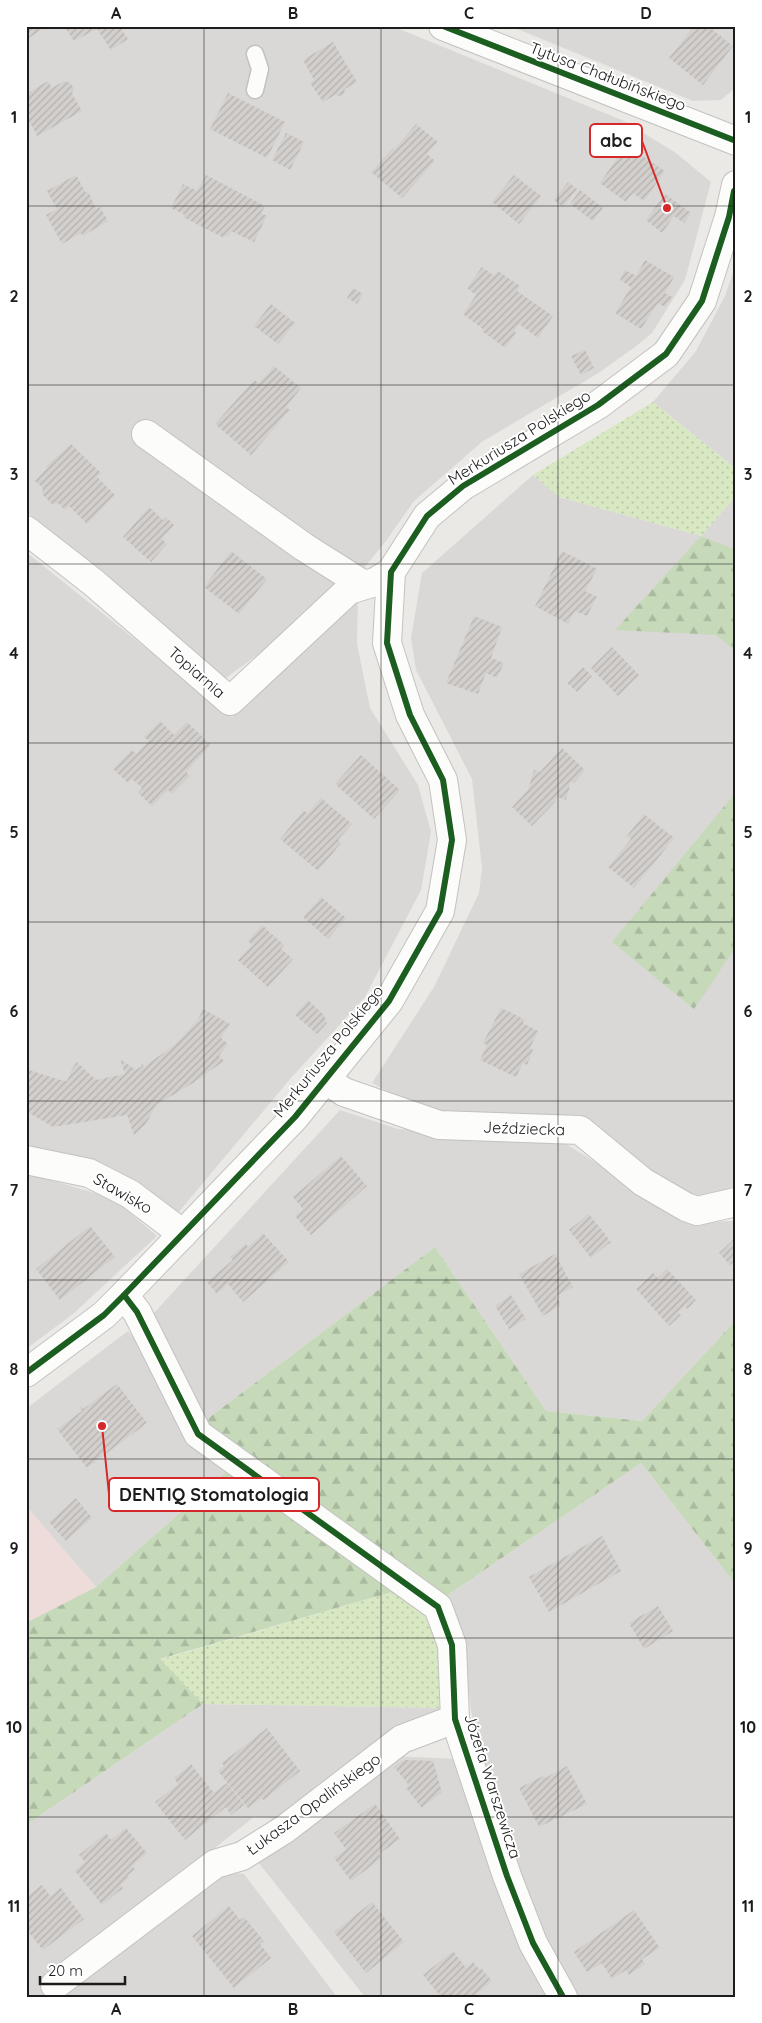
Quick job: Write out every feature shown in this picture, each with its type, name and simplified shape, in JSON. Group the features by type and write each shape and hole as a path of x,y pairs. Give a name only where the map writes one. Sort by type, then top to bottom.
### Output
{"street":[{"name":"Tytusa Chałubińskiego","path":"442,26 736,141"},
{"name":"Merkuriusza Polskiego","path":"26,1373 104,1315 124,1295 295,1117 389,1001 440,911 452,840 443,780 410,715 387,642 392,572 427,516 462,486 598,404 666,354 702,301 729,217 735,190"},
{"path":"146,434 304,547 364,585"},
{"name":"Topiarnia","path":"26,530 94,583 230,701 349,590 375,582 392,572"},
{"name":"Jeździecka","path":"324,1079 344,1092 439,1125 580,1130 643,1182 686,1208 697,1211 736,1202"},
{"name":"Stawisko","path":"26,1160 89,1173 130,1194 183,1234"},
{"name":"Józefa Warszewicza","path":"124,1295 137,1312 198,1434 438,1607 452,1645 455,1719 507,1876 530,1935 564,1997"},
{"name":"Łukasza Opalińskiego","path":"55,1985 215,1864 242,1856 285,1829 402,1739 455,1719"}],"lane":[{"path":"255,54 260,69 255,90"}],"shaded area":[{"path":"26,26 392,26 624,121 676,153 711,182 685,280 652,333 597,374 483,441 414,501 364,568 301,623 223,680 26,511"},
{"path":"510,26 736,26 736,87 721,100 693,101"},
{"path":"736,263 736,469 653,402 696,351 725,296"},
{"path":"533,475 559,497 701,536 736,496 736,1196 689,1197 666,1189 593,1125 515,1114 425,1111 372,1083 434,987 479,893 482,868 472,779 416,670 411,638 422,573"},
{"path":"26,552 232,717 358,597 357,644 370,708 418,785 431,832 421,890 365,997 291,1078 177,1214 124,1177 26,1144"},
{"path":"340,1110 398,1129 560,1140 690,1222 736,1221 736,1320 642,1421 546,1411 435,1247 202,1423 153,1314"},
{"path":"26,1173 112,1198 157,1236 73,1314 26,1349"},
{"path":"128,1331 157,1364 227,1471 96,1587 26,1506 26,1409"},
{"path":"120,1337 130,1350 26,1430 26,1409"},
{"path":"641,1463 736,1585 736,1997 578,1997 555,1957 525,1893 496,1818 471,1710 466,1669 445,1597"},
{"path":"26,1506 96,1587 26,1623"},
{"path":"203,1704 450,1708 280,1819 254,1817 197,1862 58,1997 26,1997 26,1825"},
{"path":"393,1756 459,1759 551,1997 365,1997 258,1862"},
{"path":"216,1872 244,1874 337,1997 59,1997"}],"green space":[{"path":"653,402 736,469 736,496 701,536 559,497 533,475"},
{"path":"701,536 736,550 736,651 716,635 615,630"},
{"path":"736,792 736,947 694,1009 612,942"},
{"path":"435,1247 546,1411 642,1421 736,1320 736,1585 641,1463 445,1597 202,1423"},
{"path":"227,1471 392,1592 160,1659 203,1704 26,1825 26,1623 96,1587"},
{"path":"392,1592 430,1619 440,1638 450,1708 203,1704 159,1660"}],"building":[{"path":"26,26 47,26 26,40"},
{"path":"64,26 119,26 128,39 111,50 97,29 74,41"},
{"path":"694,26 708,26 733,46 703,85 669,58"},
{"path":"333,42 357,82 345,89 344,94 335,95 323,102 310,83 314,80 303,60"},
{"path":"48,81 52,88 64,81 70,83 74,88 72,94 82,111 37,136 32,126 26,121 26,95"},
{"path":"228,93 285,122 267,158 210,129"},
{"path":"416,124 438,142 427,154 435,161 402,198 371,172 393,148 394,150"},
{"path":"286,133 304,142 290,170 272,160"},
{"path":"626,145 665,171 644,201 633,193 626,202 600,183"},
{"path":"76,175 86,193 88,191 96,209 100,207 108,221 83,236 81,233 62,244 46,215 57,209 47,191"},
{"path":"206,175 265,206 261,213 267,216 254,242 231,231 228,236 222,237 183,217 185,215 171,208 183,184 197,191"},
{"path":"514,175 541,196 519,224 492,202"},
{"path":"568,182 577,189 563,207 554,200"},
{"path":"580,190 603,208 593,221 570,204"},
{"path":"665,194 691,213 684,223 674,216 662,233 646,220"},
{"path":"645,260 674,277 665,293 672,297 665,307 658,303 641,329 615,313 631,287 620,280 625,270 636,276"},
{"path":"482,267 494,276 498,271 520,286 517,291 553,316 538,338 519,324 514,331 516,333 505,348 463,314 476,295 467,288"},
{"path":"353,288 363,294 357,304 347,298"},
{"path":"271,304 295,323 278,344 254,326"},
{"path":"585,350 594,368 581,375 571,356"},
{"path":"274,366 301,388 286,407 290,410 251,455 215,424 254,380 259,383"},
{"path":"71,444 101,473 97,477 115,495 87,524 69,506 65,510 58,503 52,504 42,494 43,488 35,481 47,468 45,467"},
{"path":"149,507 163,520 166,517 174,525 162,539 167,544 151,562 123,537"},
{"path":"231,551 267,579 239,614 204,587"},
{"path":"562,551 597,569 585,591 597,597 587,616 575,611 568,624 535,606"},
{"path":"474,616 502,627 491,658 504,663 497,678 486,673 478,694 446,683"},
{"path":"612,647 639,675 618,696 591,668"},
{"path":"583,667 592,676 577,692 567,683"},
{"path":"160,721 174,735 187,722 211,745 186,772 190,776 172,794 168,790 152,806 138,793 142,788 132,779 128,783 113,769 132,750 136,754 149,741 144,737"},
{"path":"562,748 585,770 574,783 571,782 566,800 557,797 555,802 532,826 512,807 528,790 534,770 540,772"},
{"path":"361,755 400,790 374,819 335,784"},
{"path":"321,798 352,824 338,840 341,843 318,871 280,839 304,810 307,814"},
{"path":"644,814 674,838 634,888 608,867 631,839 627,836"},
{"path":"321,897 346,918 328,939 303,917"},
{"path":"262,925 284,945 281,949 293,959 268,987 238,960 252,945 248,941"},
{"path":"308,1000 324,1015 327,1023 317,1034 295,1015"},
{"path":"501,1008 524,1019 523,1023 538,1031 530,1048 533,1050 527,1065 523,1063 516,1077 480,1060 487,1045 483,1043"},
{"path":"203,1009 230,1024 221,1038 228,1044 219,1056 224,1061 193,1083 156,1105 146,1124 134,1135 127,1115 53,1127 26,1111 26,1069 67,1081 77,1062 96,1080 125,1074 120,1059 136,1070 142,1066 140,1060 144,1067 174,1045 197,1021"},
{"path":"341,1156 367,1186 311,1235 295,1216 303,1209 293,1197"},
{"path":"589,1214 611,1242 591,1258 569,1230"},
{"path":"90,1226 115,1257 60,1300 36,1269"},
{"path":"263,1233 289,1262 243,1302 228,1284 217,1294 207,1282 233,1260 230,1257 246,1244 248,1247"},
{"path":"734,1239 736,1260 730,1265 719,1253"},
{"path":"555,1254 573,1287 556,1296 561,1305 543,1316 519,1274"},
{"path":"667,1269 696,1300 687,1309 685,1306 678,1312 681,1315 669,1326 636,1289 653,1273 658,1278"},
{"path":"511,1295 526,1319 509,1329 495,1306"},
{"path":"117,1384 147,1423 87,1468 57,1429 82,1411 79,1407 81,1406 83,1409"},
{"path":"76,1498 92,1518 66,1541 49,1522"},
{"path":"602,1536 621,1571 549,1612 529,1577"},
{"path":"658,1606 673,1631 644,1649 629,1623"},
{"path":"267,1728 300,1771 264,1800 261,1798 248,1808 218,1771 224,1766 222,1763"},
{"path":"404,1760 433,1761 442,1792 422,1808 406,1788 409,1785 394,1767"},
{"path":"191,1764 214,1793 227,1783 244,1805 231,1815 226,1807 185,1840 155,1802 178,1784 174,1778"},
{"path":"567,1766 587,1804 539,1827 519,1788 543,1776 545,1778"},
{"path":"375,1804 400,1839 379,1854 382,1858 351,1881 334,1858 346,1849 334,1833"},
{"path":"126,1828 147,1853 132,1866 135,1869 127,1876 129,1878 120,1885 123,1888 102,1905 75,1871 85,1862 79,1855 106,1833 111,1840"},
{"path":"42,1885 50,1896 61,1888 84,1919 43,1950 26,1929 26,1897"},
{"path":"372,1902 404,1942 366,1973 334,1932"},
{"path":"229,1906 240,1920 244,1917 264,1941 260,1944 271,1958 234,1988 192,1936"},
{"path":"634,1910 660,1948 642,1959 645,1964 629,1975 626,1970 612,1979 602,1963 587,1972 574,1952"},
{"path":"453,1951 466,1968 473,1962 492,1981 473,1997 441,1997 423,1975"}],"cycle path":[{"path":"443,26 736,141"},
{"path":"26,1373 104,1315 124,1295 295,1117 389,1001 440,911 452,840 443,780 410,715 387,643 391,572 427,516 463,486 598,405 666,354 702,301 729,217 734,191"},
{"path":"124,1295 137,1312 198,1434 438,1607 452,1645 455,1719 507,1876 533,1943 563,1997"}],"place":[{"name":"abc","path":"667,208"},
{"name":"DENTIQ Stomatologia","path":"102,1426"}]}
